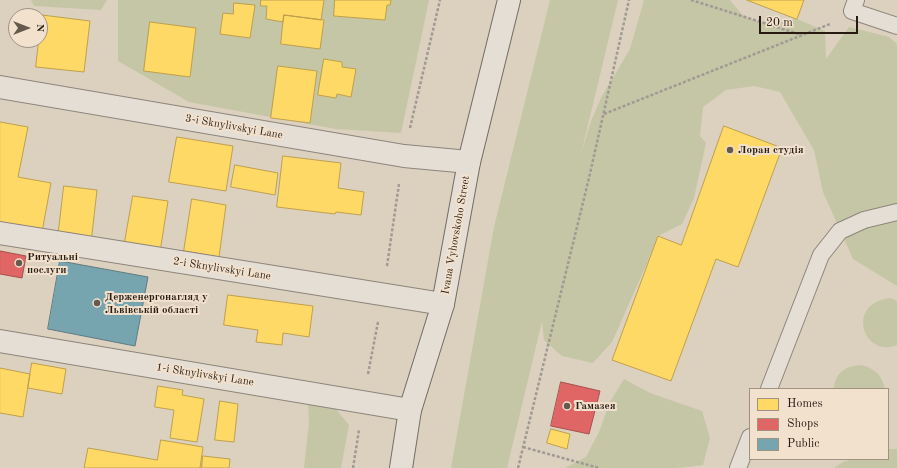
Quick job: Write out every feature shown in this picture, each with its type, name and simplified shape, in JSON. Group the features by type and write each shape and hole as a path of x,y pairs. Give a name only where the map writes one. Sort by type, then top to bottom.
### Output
{"street":[{"name":"Ivana Vyhovskoho Street","path":"400,468 410,410 443,304 469,162 508,0"},
{"name":"3-i Sknylivskyi Lane","path":"0,87 404,156 469,162"},
{"name":"2-i Sknylivskyi Lane","path":"0,233 443,304"},
{"name":"1-i Sknylivskyi Lane","path":"0,341 410,410"}],"lane":[{"path":"857,6 897,26"},
{"path":"769,388 821,255 840,231 864,220 897,212"},
{"path":"738,468 749,440"}],"path":[{"path":"409,135 440,0"},
{"path":"518,468 589,178 629,0"},
{"path":"691,0 803,35"},
{"path":"604,114 803,35 857,6"},
{"path":"386,274 400,178"},
{"path":"368,376 379,315"},
{"path":"353,468 359,426"},
{"path":"523,448 599,468"}],"green space":[{"path":"31,0 107,0 101,10 34,6"},
{"path":"118,0 429,0 401,133 336,129 189,102 118,61"},
{"path":"550,0 618,0 581,154 591,121 602,96 630,49 644,0 730,0 744,17 770,24 797,19 825,31 826,59 849,27 889,37 897,44 897,286 853,259 823,192 814,150 780,92 754,86 726,90 703,107 700,136 706,143 694,198 682,224 658,236 612,342 593,363 562,356 544,340 542,321 507,468 451,468 494,227"},
{"path":"891,298 897,301 897,345 885,347 876,344 868,338 864,329 864,319 867,309 876,302"},
{"path":"862,365 871,368 880,376 885,388 834,388 839,374 846,369"},
{"path":"624,379 650,393 702,411 710,438 703,465 678,468 565,468 586,457 599,432 610,402"},
{"path":"308,402 335,408 349,425 341,468 304,468 309,423"},
{"path":"889,449 897,449 897,468 834,468 849,460 889,460"}],"building: Homes":[{"path":"261,0 324,0 321,20 284,15 283,22 266,19 267,6 261,6"},
{"path":"335,0 391,0 390,5 387,5 385,20 334,16"},
{"path":"747,0 804,0 797,19"},
{"path":"234,3 255,5 250,38 220,34 223,13 233,14"},
{"path":"284,15 324,20 320,49 281,44"},
{"path":"48,16 90,21 84,72 36,67 38,48 48,48"},
{"path":"150,22 196,28 190,77 144,71"},
{"path":"324,59 342,62 342,67 356,69 351,97 337,94 336,98 318,95"},
{"path":"278,66 317,71 310,123 271,118"},
{"path":"0,122 28,127 18,177 51,183 42,232 0,224"},
{"path":"724,126 782,148 738,267 716,259 671,381 612,360 658,236 681,245"},
{"path":"177,137 233,146 226,191 169,182"},
{"path":"283,156 341,163 338,188 364,192 361,215 336,212 335,214 277,207"},
{"path":"235,165 278,173 275,195 231,187"},
{"path":"64,186 97,190 91,243 58,238"},
{"path":"133,196 168,201 160,252 124,247"},
{"path":"192,199 226,205 219,257 184,251"},
{"path":"228,295 313,306 309,337 283,333 282,345 256,342 258,330 224,325"},
{"path":"32,363 66,369 62,394 28,388"},
{"path":"0,368 30,374 23,417 0,413"},
{"path":"158,386 183,390 182,395 204,399 197,442 170,438 174,410 155,407"},
{"path":"220,401 238,404 234,442 215,440"},
{"path":"551,429 570,434 567,449 547,443"},
{"path":"161,440 203,447 200,468 84,468 88,448 157,460"},
{"path":"203,456 230,459 229,468 202,468"}],"building: Shops":[{"path":"0,251 26,256 22,278 0,274"},
{"path":"561,382 600,391 589,434 551,426"}],"building: Public":[{"name":"Держенергонагляд у Львівській області","path":"60,261 148,277 135,346 48,329"}],"place":[{"name":"Лоран студія","path":"730,150"},
{"name":"Ритуальні послуги","path":"19,263"},
{"name":"Держенергонагляд у Львівській області","path":"97,303"},
{"name":"Гамазея","path":"567,406"}]}
